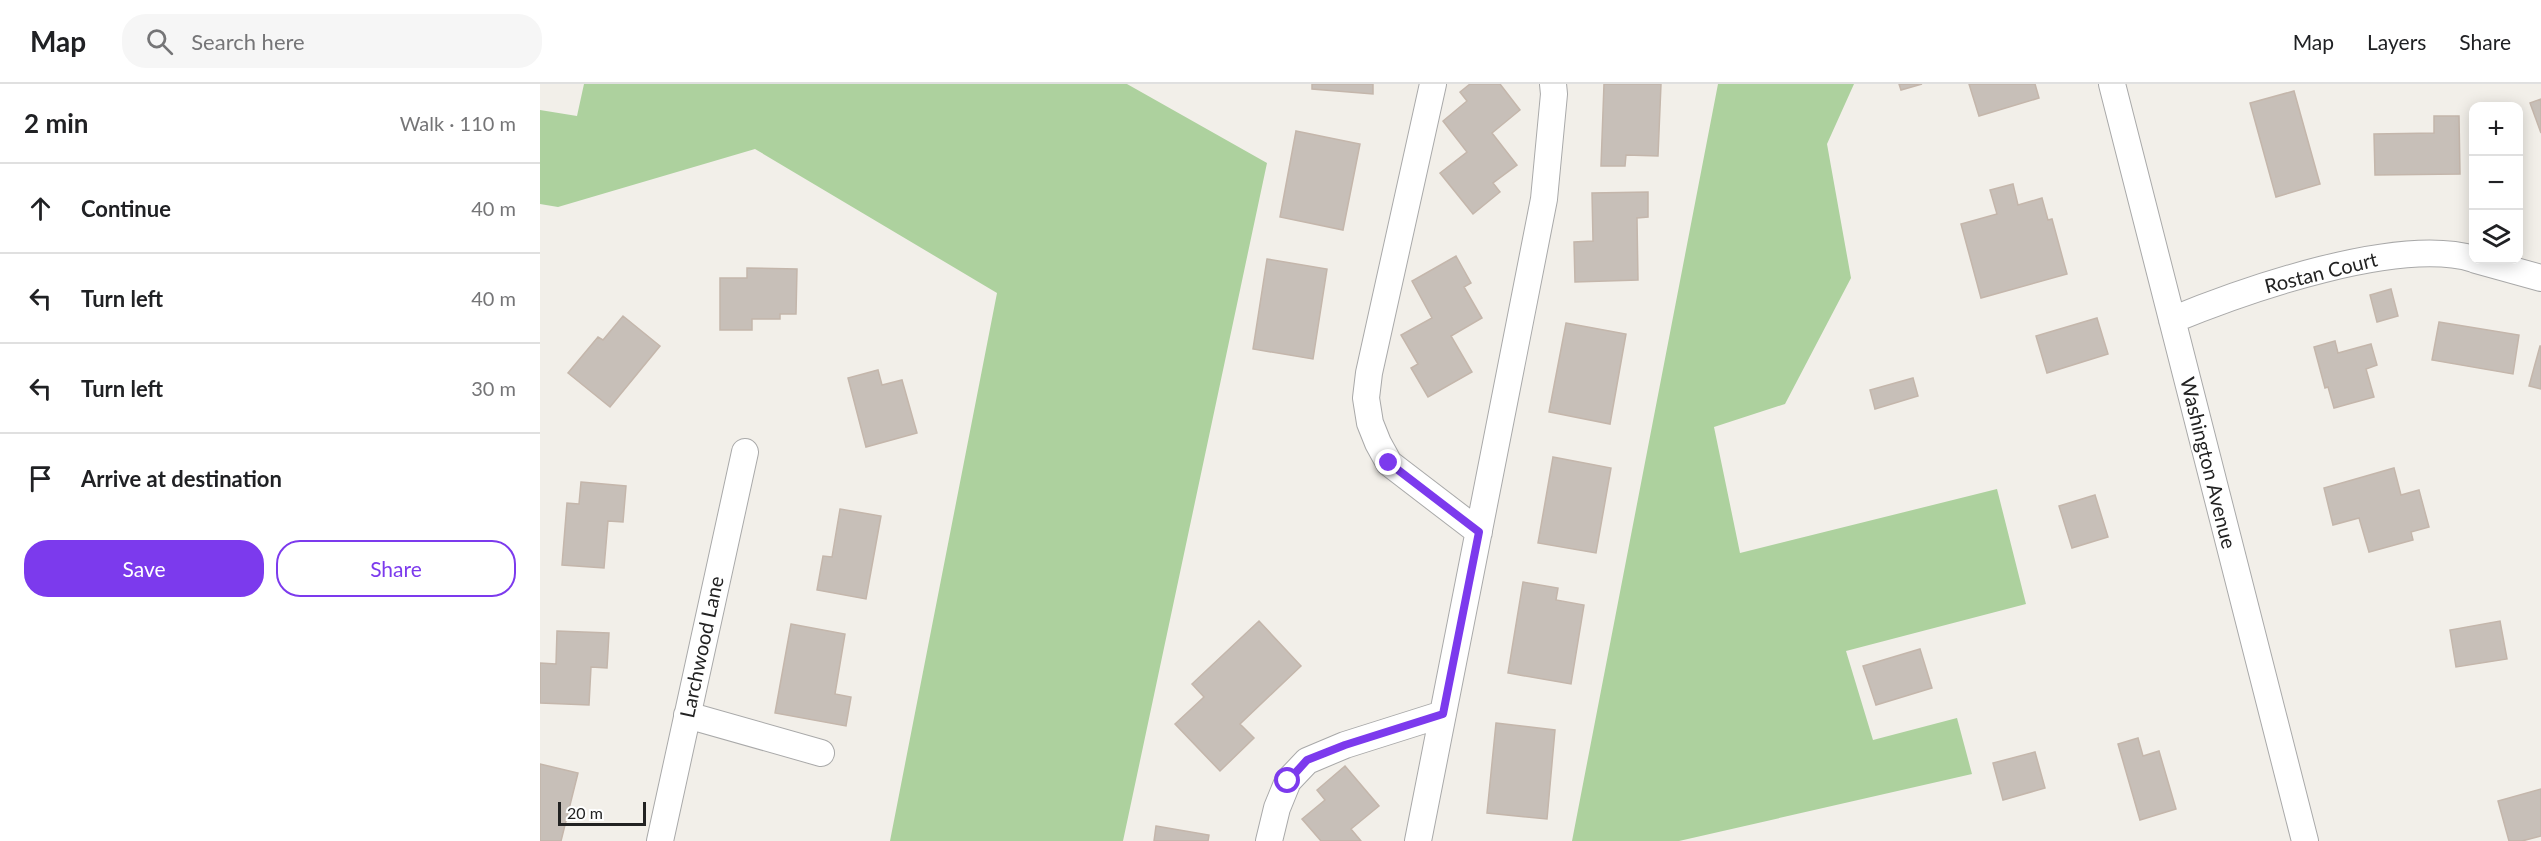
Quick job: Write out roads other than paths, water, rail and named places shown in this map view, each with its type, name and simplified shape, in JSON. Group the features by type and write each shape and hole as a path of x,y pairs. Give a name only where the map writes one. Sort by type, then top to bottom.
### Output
{"street":[{"path":"1432,84 1369,373 1366,398 1370,423 1389,463 1479,532"},
{"path":"1418,841 1544,199 1553,84"},
{"name":"Washington Avenue","path":"2112,84 2306,841"},
{"name":"Rostan Court","path":"2172,320 2220,300 2266,285 2377,259 2418,253 2454,253 2469,257"},
{"name":"Rostan Court","path":"2492,264 2541,278"},
{"name":"Larchwood Lane","path":"660,841 745,452"},
{"path":"1269,841 1277,808 1288,781 1307,760 1345,745 1443,714"},
{"path":"687,715 821,753"}]}
